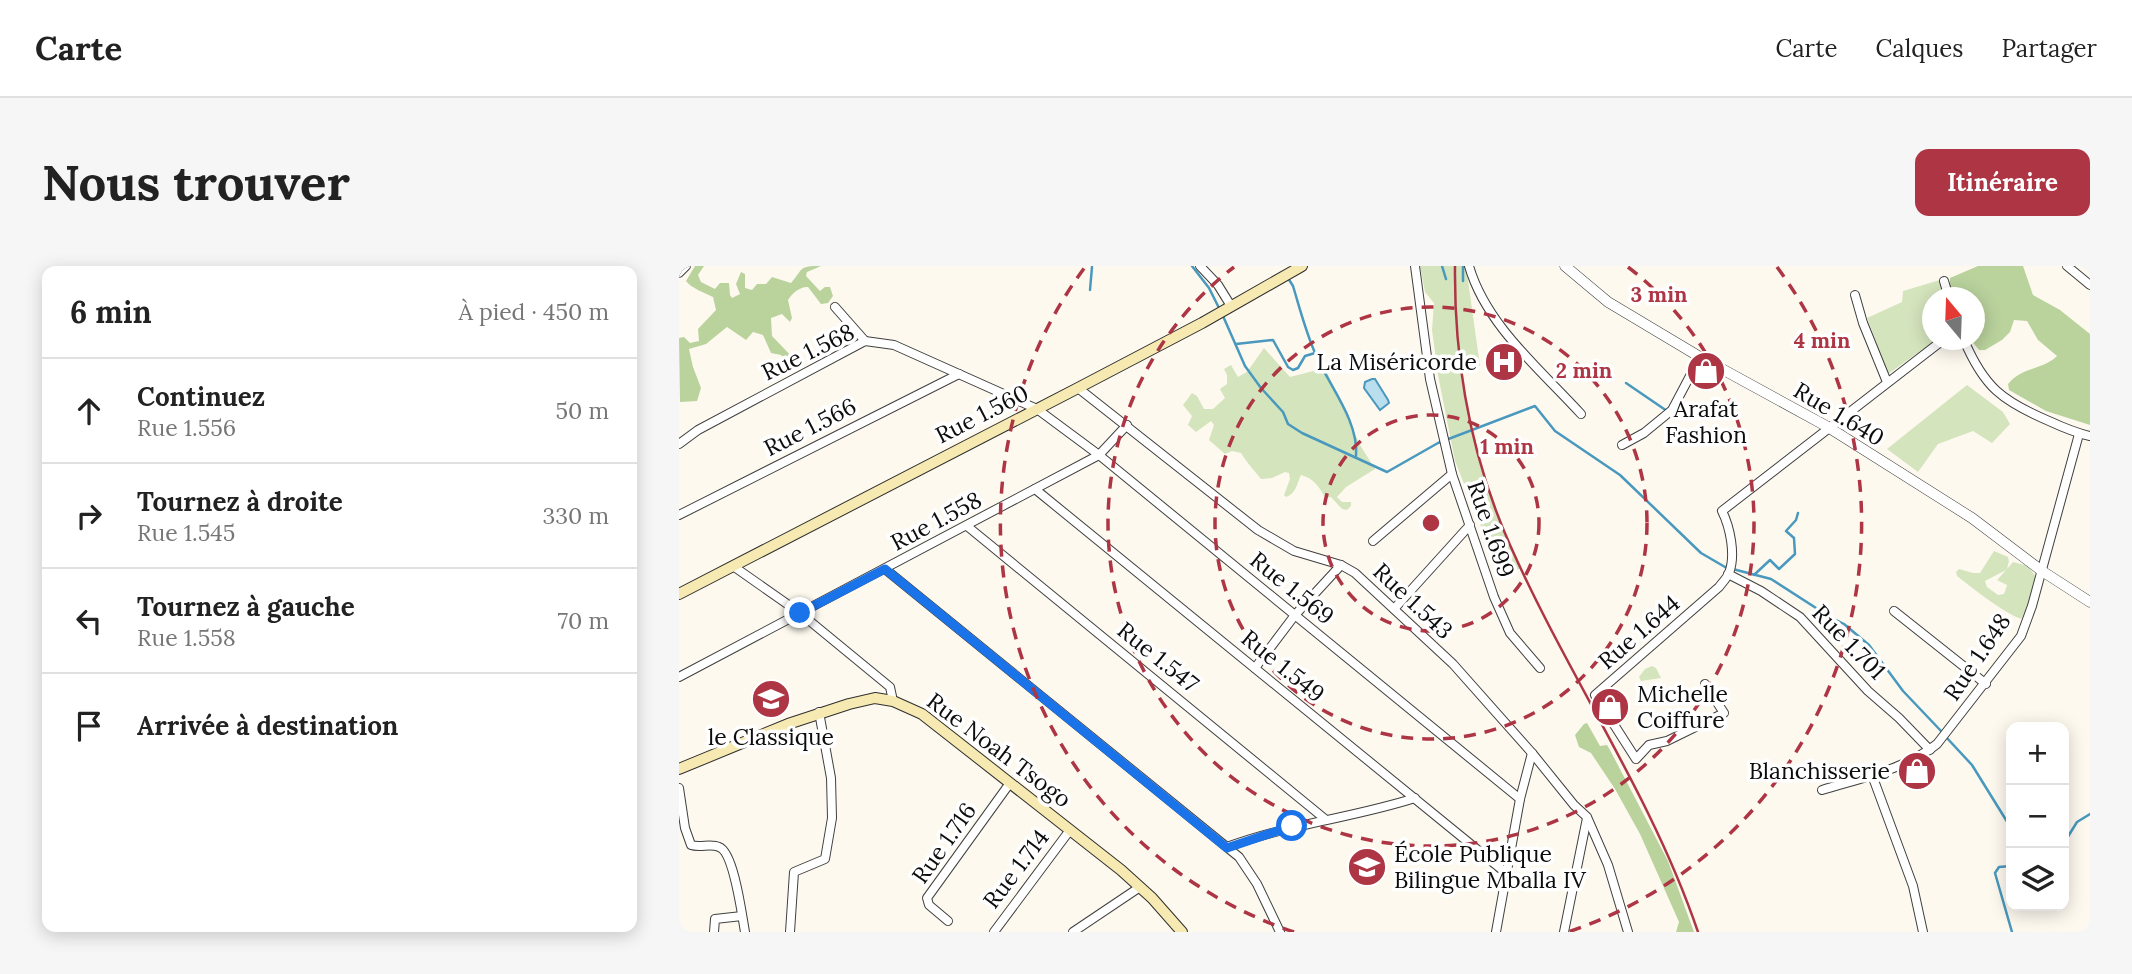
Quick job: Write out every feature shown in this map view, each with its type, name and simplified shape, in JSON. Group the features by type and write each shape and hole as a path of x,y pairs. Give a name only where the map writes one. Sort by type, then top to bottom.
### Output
{"main road":[{"name":"Rue 1.560","path":"679,594 1079,388 1301,266"},
{"name":"Rue Noah Tsogo","path":"679,769 819,712 875,698 893,701 922,714 1070,830 1140,887 1171,917 1182,932"}],"street":[{"path":"679,273 686,266"},
{"path":"1200,266 1218,285 1231,306"},
{"name":"Rue 1.699","path":"1415,266 1430,379 1452,474 1494,597 1510,633 1540,668"},
{"path":"1469,266 1474,284 1499,325 1581,414"},
{"name":"Rue 1.640","path":"1565,266 1608,302 1700,357 1828,427 1972,517 2042,571 2090,602"},
{"path":"2067,266 2090,285"},
{"path":"1944,281 1946,287"},
{"path":"1855,295 1863,323 1887,382"},
{"path":"835,307 865,341"},
{"name":"Rue 1.568","path":"679,444 698,430 865,341 894,345 1037,409"},
{"path":"1729,570 1732,555 1729,529 1722,511 1930,350"},
{"path":"1968,350 1974,363 2002,397 2019,408 2079,434 2090,436"},
{"path":"1622,445 1644,433 1672,410 1700,357"},
{"name":"Rue 1.566","path":"679,515 959,374"},
{"name":"Rue 1.543","path":"1079,388 1258,530 1293,551 1341,565 1355,573 1453,664 1587,817 1608,865 1628,932"},
{"name":"Rue 1.569","path":"1037,409 1098,455 1520,799"},
{"name":"Rue 1.558","path":"679,677 1098,455 1127,425"},
{"name":"Rue 1.648","path":"1822,790 1903,765 1930,750 1986,684 2021,636 2042,571 2079,434"},
{"path":"1373,541 1452,474"},
{"name":"Rue 1.549","path":"1035,489 1506,873"},
{"path":"1394,609 1470,525"},
{"name":"Rue 1.547","path":"967,526 1325,819"},
{"path":"1255,668 1295,615 1341,565"},
{"path":"733,566 800,613 890,687 893,701"},
{"path":"885,569 1239,857 1258,884 1280,932"},
{"name":"Rue 1.701","path":"1729,570 1800,617 1868,691 1930,750"},
{"name":"Rue 1.644","path":"1705,684 1724,713 1667,741 1649,745 1636,759 1595,695 1719,587 1729,570"},
{"path":"1894,611 1986,684"},
{"path":"790,932 794,872 825,859 832,818 831,778 819,712"},
{"path":"1494,931 1520,799 1532,753"},
{"path":"1873,775 1913,886 1923,932"},
{"name":"Rue 1.716","path":"948,921 929,905 927,898 1010,783"},
{"path":"679,788 691,845 723,848 734,876 745,932"},
{"path":"1227,848 1270,832 1415,799"},
{"path":"1564,932 1587,817"},
{"name":"Rue 1.714","path":"993,932 1070,830"},
{"path":"1073,932 1140,887"},
{"path":"714,932 715,919 742,916"}],"green space":[{"path":"695,266 704,266 698,275 701,282 715,289 720,283 729,283 732,298 740,294 736,284 741,272 745,274 745,288 752,290 757,284 766,284 772,277 791,283 802,269 821,266 807,272 806,276 820,291 830,287 833,296 828,303 821,304 808,287 802,288 788,300 792,318 790,322 782,314 771,318 772,336 796,361 794,364 781,355 771,353 763,335 753,332 746,340 727,327 706,344 689,349 701,388 697,401 680,402 679,338 684,337 690,343 699,341 698,329 716,310 713,297 686,281"},
{"path":"1420,266 1466,266 1480,366 1460,370 1483,471 1521,568 1506,574 1498,569 1455,461 1432,330 1434,303 1425,292"},
{"path":"1978,266 2023,266 2033,295 2060,310 2090,334 2090,425 2046,411 2009,390 2008,384 2013,378 2057,356 2038,340 2027,321 2014,320 2010,332 1985,350 1985,287 1950,287 1950,278"},
{"path":"1940,280 1942,287 1922,287 1922,350 1888,374 1867,318 1902,302 1903,291"},
{"path":"1264,348 1290,377 1325,368 1360,445 1375,469 1346,487 1337,497 1342,502 1351,502 1347,510 1342,509 1331,497 1325,498 1316,484 1301,475 1294,491 1286,497 1284,495 1290,479 1289,473 1261,479 1241,453 1232,451 1225,454 1209,440 1214,425 1211,421 1196,432 1188,425 1192,416 1183,405 1192,393 1197,396 1204,409 1213,409 1225,398 1220,389 1227,384 1224,369 1231,365 1238,377 1247,372"},
{"path":"1967,385 2003,412 2010,424 1992,443 1973,431 1938,444 1918,472 1887,449"},
{"path":"1994,551 2008,557 2007,569 2013,562 2028,566 2036,577 2030,604 2021,619 1988,600 1957,576 1956,572 1959,569 1980,573","holes":["2006,570 1997,580 2007,585 2004,594 1998,595 1987,587 1985,581"]},
{"path":"1652,666 1661,678 1641,681 1639,677 1645,669"},
{"path":"1587,723 1600,746 1607,745 1610,750 1668,861 1694,932 1676,932 1679,922 1640,834 1591,753 1579,747 1575,735"}],"water":[{"path":"1375,379 1389,403 1380,410 1364,388 1365,382"}],"waterway":[{"path":"1192,266 1209,288 1220,310"},
{"path":"1442,266 1446,279"},
{"path":"1463,266 1463,281"},
{"path":"1090,290 1092,267"},
{"path":"1288,278 1316,355 1353,430 1356,456"},
{"path":"1223,316 1245,366 1283,412 1288,424 1387,472 1438,443 1535,406 1555,431 1620,475 1701,553 1725,567 1771,579 1844,624 1869,645 1903,691 1942,732"},
{"path":"1236,344 1273,340 1288,367 1293,370 1298,368 1305,356 1315,353"},
{"path":"1626,383 1667,411"},
{"path":"1754,575 1770,560 1779,569 1795,554 1794,538 1786,531 1796,520 1798,513"},
{"path":"1946,737 1972,765 2006,820"},
{"path":"2069,835 2077,822 2090,814"},
{"path":"2006,866 1999,867 1995,873 2012,932"}],"railway":[{"path":"1455,266 1458,338 1467,408 1496,512 1557,642 1634,784 1679,882 1698,932"}],"place":[{"name":"La Miséricorde","path":"1504,362"},
{"name":"Arafat Fashion","path":"1706,371"},
{"name":"le Classique","path":"771,699"},
{"name":"Michelle Coiffure","path":"1610,707"},
{"name":"Blanchisserie","path":"1917,771"},
{"name":"École Publique Bilingue Mballa IV","path":"1367,867"}],"route":[{"path":"800,613 885,569 1227,848 1292,826"}]}
